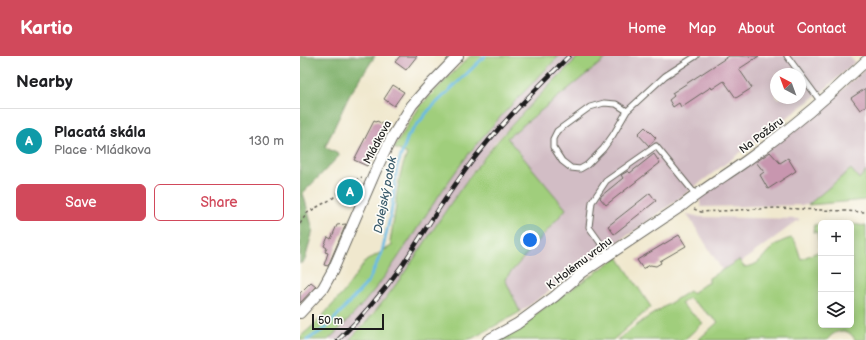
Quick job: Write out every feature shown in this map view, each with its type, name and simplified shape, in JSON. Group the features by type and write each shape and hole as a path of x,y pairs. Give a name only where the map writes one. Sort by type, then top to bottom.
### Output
{"street":[{"name":"Mládkova","path":"300,313 323,288 333,270 373,177 391,140 412,105 458,56"},
{"name":"Na Požáru","path":"683,205 696,194 745,162 785,132 847,80 866,61"},
{"name":"K Holému vrchu","path":"488,340 517,324 554,297 583,272 683,205"}],"lane":[{"path":"627,110 616,104 604,103 590,107 557,131 553,139 553,147 562,161 571,168 580,169 587,165 603,150 627,110 665,76 696,56"},
{"path":"787,56 821,102"},
{"path":"609,255 589,227 592,202 606,181 656,146 696,194"}],"path":[{"path":"300,224 307,213 333,198 346,185 363,177 373,177"},
{"path":"683,205 701,212 776,208 866,212"}],"shaded area":[{"path":"559,56 579,56 497,140 472,172 408,268 382,302 349,340 328,340 371,293 396,260 428,211 486,131"},
{"path":"609,56 849,56 855,62 825,89 806,103 806,68 770,68 770,104 805,104 673,203 520,312 505,279 566,209 507,138"},
{"path":"866,68 866,171 859,180 851,169 808,205 701,207 699,198 808,121"},
{"path":"687,214 700,217 800,219 740,263 738,260 722,270"}],"green space":[{"path":"300,56 375,56 349,96 325,147 340,155 303,193 313,230 305,260 300,264"},
{"path":"470,56 559,56 508,108 472,150 444,188 389,270 338,331 328,340 300,340 300,337 317,322 343,293 366,261 393,245 390,242 396,198 402,168 407,154 394,148 420,106"},
{"path":"579,56 609,56 507,138 566,209 505,279 520,312 473,338 466,340 349,340 384,301 458,193 497,141"},
{"path":"851,169 859,179 866,171 866,200 808,205"},
{"path":"818,224 818,238 817,232 813,232 814,225"},
{"path":"854,224 866,226 866,340 855,340 849,333 842,331 830,336 827,340 698,340 718,322 689,298 681,304 703,323 684,340 617,340 645,319 689,291 692,293 709,283 709,278 739,260 744,267 754,265 776,245 791,238 795,241 801,259 818,252 818,328 854,328"},
{"path":"618,257 651,307 613,340 498,340"}],"building":[{"path":"400,56 417,56 406,70 395,62"},
{"path":"729,56 759,56 739,69 752,88 736,98 724,81 712,89 711,87 681,107 679,103 673,107 669,100 674,96 672,93"},
{"path":"393,85 404,92 394,106 384,99"},
{"path":"866,88 866,106 860,110 851,98"},
{"path":"374,121 387,126 367,166 354,160"},
{"path":"645,127 656,138 649,146 638,134"},
{"path":"770,152 780,163 788,158 796,171 768,189 760,175 764,172 756,162"},
{"path":"654,154 660,163 606,205 600,198 601,196 623,178 621,175 628,171 630,173"},
{"path":"650,193 656,201 614,234 608,226"},
{"path":"346,224 328,266 324,265 328,253 325,252 327,248 324,246 328,237 331,239 337,225"},
{"path":"679,235 686,246 660,261 661,263 656,266 650,265 643,269 637,260"},
{"path":"311,282 316,286 300,303 300,293"}],"waterway":[{"name":"Dalejský potok","path":"307,340 326,328 368,282 382,252 391,213 397,167 408,136 429,110 485,56"}],"railway":[{"path":"338,340 364,313 396,274 450,192 491,138 569,56"}],"place":[{"name":"Placatá skála","path":"350,192"}]}
